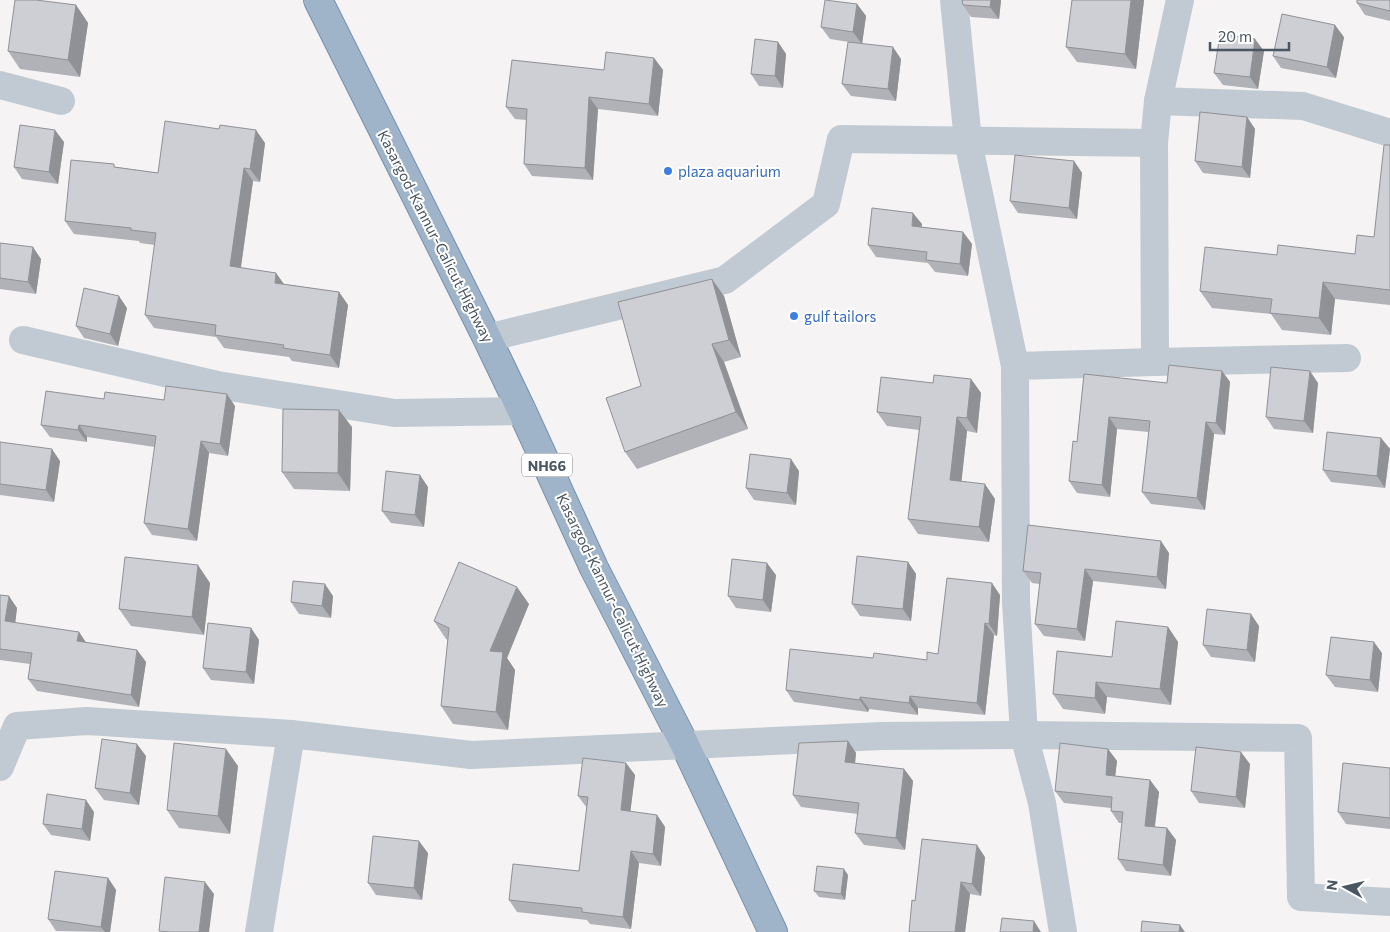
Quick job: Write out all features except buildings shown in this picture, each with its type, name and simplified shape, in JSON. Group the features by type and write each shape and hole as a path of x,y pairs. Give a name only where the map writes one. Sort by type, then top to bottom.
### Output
{"highway":[{"name":"Kasargod-Kannur-Calicut Highway","path":"318,0 487,338 594,568 685,745 773,932"}],"street":[{"path":"954,0 968,141 1015,366 1016,602 1024,735 1042,803 1063,932"},
{"path":"1155,362 1154,143 1158,101 1180,0"},
{"path":"0,85 61,101"},
{"path":"1158,101 1303,106 1390,133"},
{"path":"487,338 725,280 826,204 841,139 1154,143"},
{"path":"23,340 217,385 396,413 522,411"},
{"path":"1015,366 1348,358"},
{"path":"0,767 17,726 87,721 290,734 471,755 882,736 1024,735 1298,738 1301,897 1390,902"},
{"path":"259,932 290,734"}],"place":[{"name":"plaza aquarium","path":"668,171"},
{"name":"gulf tailors","path":"794,316"}]}
